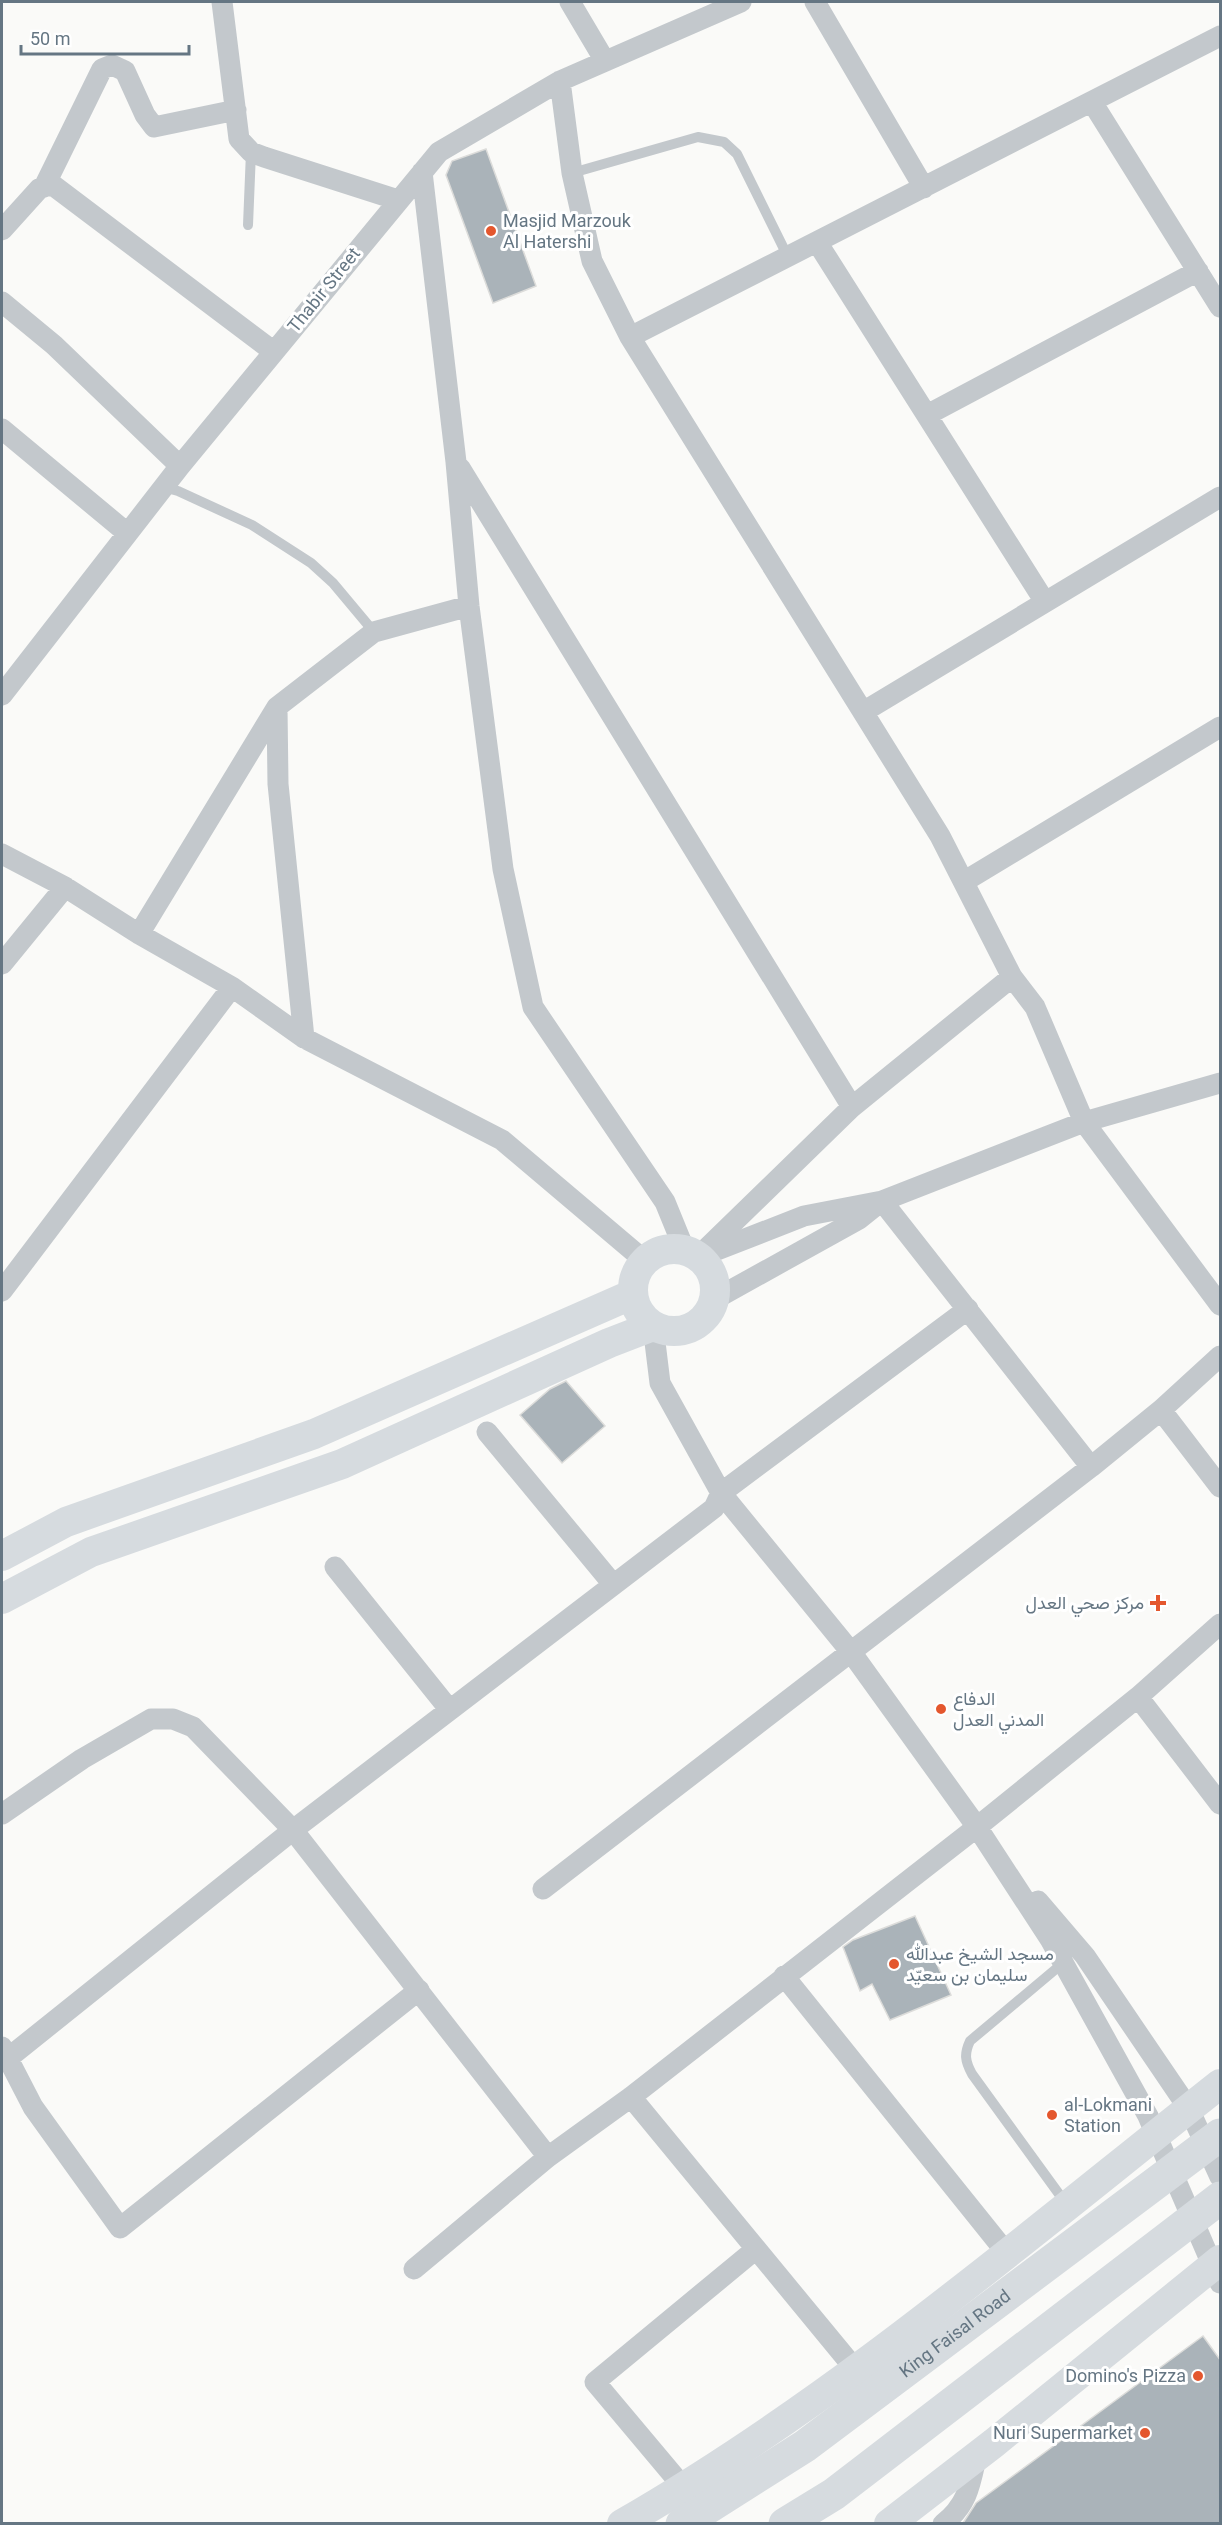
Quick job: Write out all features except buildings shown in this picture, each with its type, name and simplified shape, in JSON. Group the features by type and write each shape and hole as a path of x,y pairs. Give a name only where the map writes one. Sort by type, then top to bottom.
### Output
{"highway":[{"name":"King Faisal Road","path":"682,2523 805,2445 1221,2136"},
{"path":"785,2523 834,2494 1221,2198"}],"street":[{"path":"222,2 239,139 251,152 398,200"},
{"path":"570,2 604,61"},
{"path":"816,2 924,188"},
{"name":"Thabir Street","path":"2,695 163,487 439,152 560,81 729,4"},
{"path":"630,337 1221,36"},
{"path":"2,230 44,187 102,69 112,65 125,71 145,114 154,127 236,110"},
{"path":"560,81 572,173 592,261 630,337 965,881 1012,977 1035,1007 1084,1122 1221,1305"},
{"path":"1092,102 1221,307"},
{"path":"422,172 456,462 469,606 503,869 533,1007 665,1202 692,1254 713,1276 715,1299"},
{"path":"44,187 54,186 274,352"},
{"path":"817,242 1045,602"},
{"path":"927,415 1198,271"},
{"path":"2,302 54,345 180,466"},
{"path":"2,429 127,533"},
{"path":"456,462 852,1107"},
{"path":"863,712 1221,497"},
{"path":"139,934 277,707 374,633 469,606"},
{"path":"277,707 278,784 304,1038"},
{"path":"965,881 1221,727"},
{"path":"2,854 64,887 139,934 232,987 304,1038 502,1140 645,1261"},
{"path":"2,964 64,887"},
{"path":"692,1254 852,1107 1012,977"},
{"path":"2,1291 232,987"},
{"path":"882,1201 859,1218 715,1299 702,1321 691,1328 678,1331 653,1326 643,1317 633,1294 634,1282 645,1261 664,1250 692,1254 804,1216 882,1201 1084,1122 1221,1083"},
{"path":"882,1201 1091,1467"},
{"path":"2,1556 66,1522 314,1434 633,1294"},
{"path":"419,1990 120,2228 60,2148 33,2107 4,2053 612,1583 714,1508 721,1493 968,1309"},
{"path":"653,1326 660,1383 721,1493 851,1652 977,1827 1063,1963 1157,2137 1218,2269 889,2523"},
{"path":"2,1599 90,1552 342,1464 609,1343 653,1326"},
{"path":"543,1889 1091,1467 1161,1410 1221,1356"},
{"path":"1161,1410 1221,1487"},
{"path":"487,1432 612,1583"},
{"path":"335,1567 449,1709"},
{"path":"414,2269 548,2157 631,2097 977,1827 1138,1696 1221,1624"},
{"path":"1138,1696 1221,1804"},
{"path":"2,1814 82,1760 150,1719 173,1719 193,1727 293,1830 548,2157"},
{"path":"977,1827 1085,1956 1189,2109 1221,2177"},
{"path":"784,1976 1009,2256"},
{"path":"622,2523 684,2488 855,2369 1009,2256 1221,2084"},
{"path":"631,2097 855,2369"},
{"path":"684,2488 595,2382 756,2249"},
{"path":"949,2521 959,2511 969,2489 976,2458"}],"lane":[{"path":"572,173 699,137 724,142 737,154 788,257"},
{"path":"248,225 251,152"},
{"path":"163,487 178,491 252,525 311,563 333,583 374,633"},
{"path":"1063,1963 970,2041 965,2052 966,2062 972,2074 1069,2207"}],"place":[{"name":"Masjid Marzouk Al Hatershi","path":"491,231"},
{"name":"مركز صحي العدل","path":"1158,1603"},
{"name":"الدفاع المدني العدل","path":"941,1709"},
{"name":"مسجد الشيخ عبدالله سليمان بن سعيّد","path":"894,1964"},
{"name":"al-Lokmani Station","path":"1052,2115"},
{"name":"Domino's Pizza","path":"1198,2376"},
{"name":"Nuri Supermarket","path":"1145,2433"}]}
